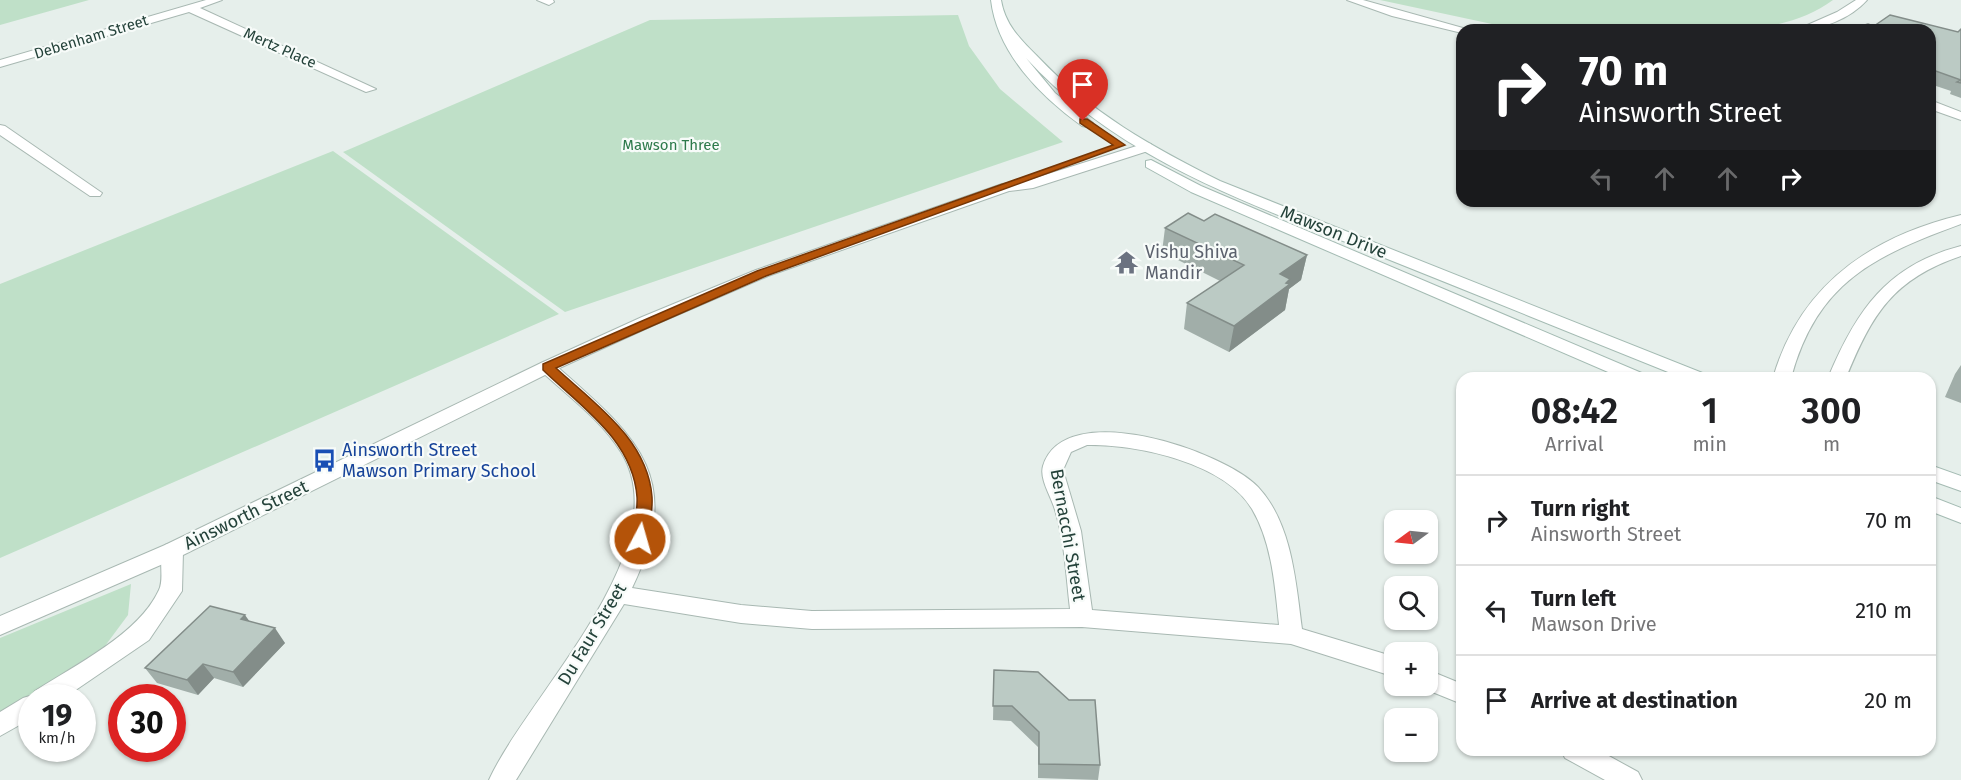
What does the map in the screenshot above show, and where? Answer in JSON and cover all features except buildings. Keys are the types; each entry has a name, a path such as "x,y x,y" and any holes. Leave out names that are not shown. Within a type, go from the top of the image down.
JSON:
{"street":[{"name":"Debenham Street","path":"0,64 217,0"},
{"name":"Mawson Drive","path":"996,0 999,17 1020,63 1037,83 1065,108 1133,146 1215,184 1684,372"},
{"path":"1352,0 1396,14 1456,28"},
{"path":"1821,24 1851,9 1862,0"},
{"name":"Mertz Place","path":"190,8 370,89"},
{"path":"1936,106 1961,116"},
{"path":"0,129 95,193"},
{"name":"Mawson Drive","path":"1133,146 1196,189 1624,372"},
{"name":"Ainsworth Street","path":"0,626 172,551 547,367 762,273 1015,185 1028,185 1133,146"},
{"path":"1783,372 1787,354 1818,302 1845,275 1885,248 1961,219"},
{"path":"1839,372 1851,340 1889,290 1920,266 1961,251"},
{"name":"Du Faur Street","path":"502,780 619,596 640,539 644,498 637,464 621,436 547,367"},
{"name":"Bernacchi Street","path":"1082,618 1066,511 1052,468 1057,453 1073,443 1097,438 1123,439 1196,459 1225,471 1250,491 1264,512 1275,539 1286,591 1291,635"},
{"path":"1936,474 1961,484"},
{"path":"1936,506 1961,516"},
{"name":"Ainsworth Street","path":"65,684 141,633 171,591 172,551"},
{"name":"Bernacchi Street","path":"619,596 741,614 812,620 1082,618 1291,635 1384,664"},
{"path":"1438,684 1456,692"},
{"path":"0,725 18,714"},
{"path":"1585,756 1629,780"}],"green space":[{"path":"0,0 89,0 0,25"},
{"path":"1380,0 1833,0 1814,12 1779,24 1492,24"},
{"name":"Mawson Three","path":"958,15 969,46 1000,89 1063,142 565,312 343,152 650,20"},
{"path":"333,151 559,314 0,558 0,284"},
{"path":"131,584 128,615 105,646 46,684 18,684 18,702 0,714 0,638"}],"place":[{"name":"Vishu Shiva Mandir","path":"1127,262"},
{"name":"Ainsworth Street Mawson Primary School","path":"324,460"}],"route":[{"path":"640,539 644,498 637,464 621,436 547,367 762,273 1015,185 1021,179 1120,145 1083,121"}]}
